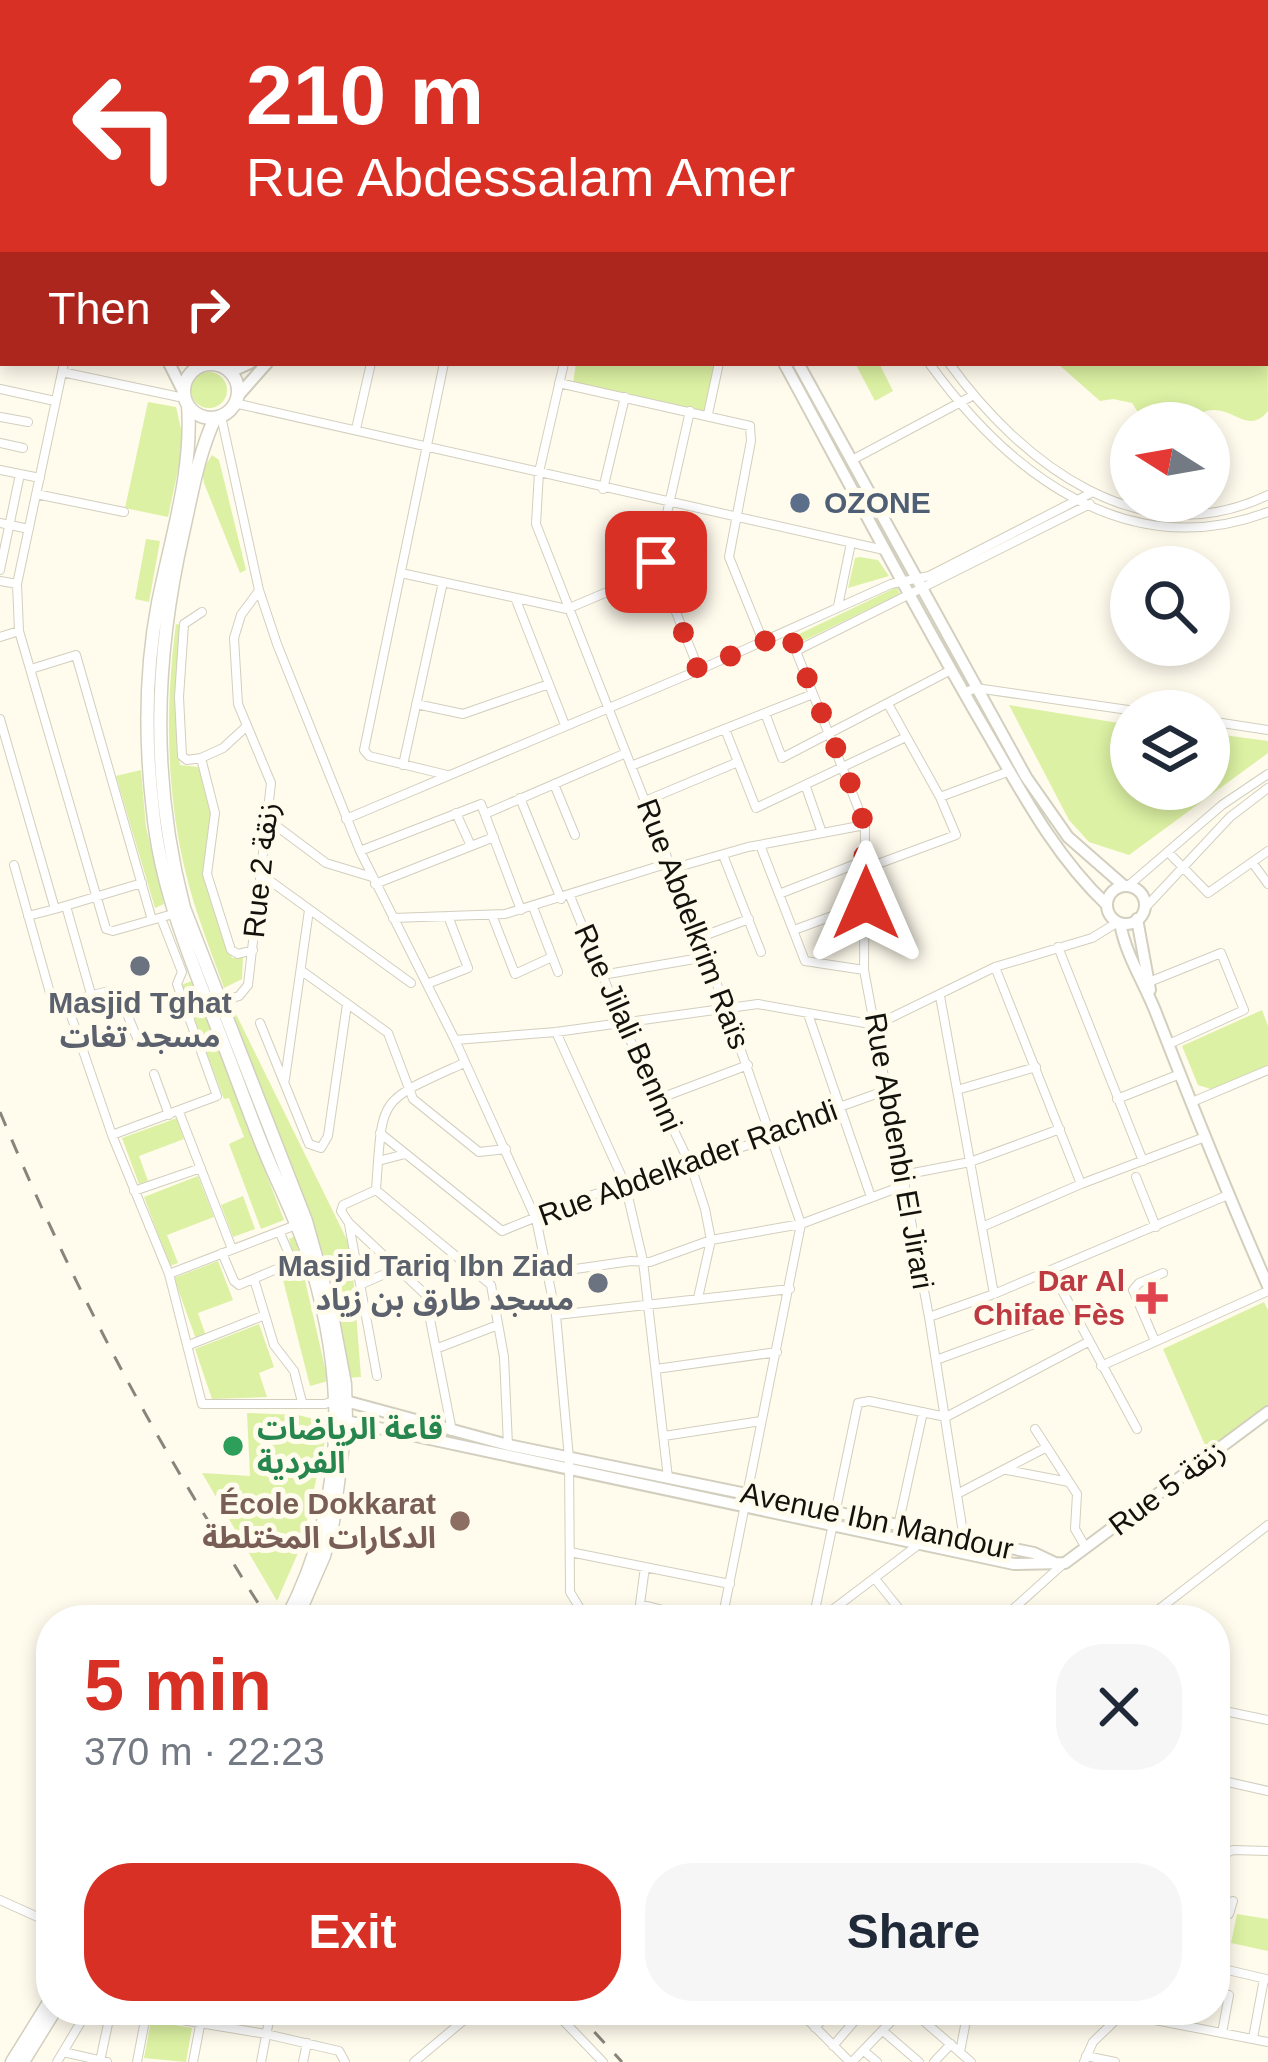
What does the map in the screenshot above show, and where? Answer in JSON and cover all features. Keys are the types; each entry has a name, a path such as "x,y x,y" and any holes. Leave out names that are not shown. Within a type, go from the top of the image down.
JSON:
{"main road":[{"path":"199,366 188,378 189,456 158,605 149,677 153,819 162,918 296,1225 313,1273 342,1420 333,1522 303,1605"},
{"path":"228,368 237,385 236,400 218,417 199,458 167,605 158,745 164,817 193,937 318,1258 337,1402"},
{"path":"186,399 195,413 218,417"},
{"path":"293,1605 322,1530 342,1420"},
{"path":"12,2062 36,2023"},
{"path":"23,2062 46,2025"}],"street":[{"path":"171,366 186,399"},
{"path":"264,366 236,400 603,489 886,550"},
{"path":"356,429 370,366"},
{"path":"443,366 364,750 369,756 447,775"},
{"name":"Rue Abdelkrim Raïs","path":"563,366 538,472 536,524 728,1010 801,1224 725,1605"},
{"path":"708,415 718,366"},
{"path":"786,366 886,550 913,586 951,670 970,690 1068,837 1126,886 1140,892 1151,999"},
{"path":"800,366 1010,771 1059,852 1119,922 1268,1288 1101,1366"},
{"path":"931,366 960,402 1027,465 1082,503 1133,524 1162,529 1224,526 1268,512"},
{"path":"951,366 974,395 1038,455 1096,496 1139,511 1181,517 1224,512 1268,495"},
{"path":"162,918 110,931 19,632 17,584 63,368 186,399"},
{"path":"559,383 746,422 752,429 729,557 763,641"},
{"path":"0,389 56,401"},
{"path":"850,460 974,395"},
{"path":"603,489 625,397"},
{"path":"690,411 656,562 698,670"},
{"path":"0,417 28,422"},
{"path":"218,417 259,590 346,819 455,1040 536,1219 556,1315 569,1464 570,1592 578,1605"},
{"path":"0,443 23,448"},
{"path":"0,470 40,478"},
{"path":"0,569 5,524 20,474"},
{"path":"36,494 124,512"},
{"path":"796,651 913,586 1096,496"},
{"path":"5,524 29,529"},
{"path":"838,608 850,543"},
{"path":"401,573 567,609 659,570"},
{"path":"0,580 17,584"},
{"path":"403,765 443,582"},
{"path":"346,819 838,608 913,586"},
{"name":"Rue 2 زنقة","path":"219,1002 245,992 267,819 270,774 247,726 234,679 234,638 241,615 259,590"},
{"path":"516,598 565,724"},
{"path":"202,612 183,627 182,756 201,758 224,748 247,726"},
{"name":"Rue Abdenbi El Jirari","path":"788,631 865,825 864,970 937,1360 964,1540"},
{"path":"0,637 19,632"},
{"path":"31,669 76,655 142,883 162,918 182,972 177,984 218,1092 215,1099 112,1136"},
{"path":"765,713 782,758 951,670"},
{"path":"416,704 473,712 549,684"},
{"path":"970,690 1110,708"},
{"path":"631,766 812,694"},
{"path":"779,894 956,835 888,704"},
{"path":"0,719 91,994"},
{"path":"1230,724 1268,730"},
{"path":"725,729 756,808 906,736"},
{"path":"359,851 457,813 520,798 626,753"},
{"path":"201,758 215,812 207,874 211,889 231,950 238,954 253,950"},
{"path":"645,802 738,762"},
{"path":"940,797 1010,771"},
{"path":"1107,905 1112,892 1126,886 1222,805 1268,774"},
{"path":"554,784 574,835"},
{"path":"806,787 822,833"},
{"path":"455,1040 556,1032 758,1004 876,1025 995,967 1098,936 1141,914 1230,817 1268,788"},
{"name":"Rue Jilali Bennni","path":"520,798 691,1166 711,1240 698,1298"},
{"path":"483,809 521,910"},
{"path":"457,813 471,846"},
{"path":"267,819 326,863 373,880 494,837"},
{"path":"393,918 521,910 670,866 865,825"},
{"path":"760,845 805,962 864,970"},
{"path":"1168,852 1208,893 1268,850"},
{"path":"723,855 761,952"},
{"path":"1252,862 1268,884"},
{"path":"14,865 50,995 55,1002 109,991 115,1004 124,1004 137,1038"},
{"path":"260,874 410,983"},
{"path":"28,916 142,883"},
{"path":"794,930 866,903"},
{"path":"532,907 558,972"},
{"path":"285,1080 309,908"},
{"path":"493,915 514,974 553,957"},
{"path":"427,984 468,968 448,916"},
{"path":"698,938 748,919"},
{"path":"1058,947 1143,1161"},
{"path":"1149,982 1221,953 1244,1010 1168,1044"},
{"path":"602,975 706,957"},
{"path":"995,967 1081,1184"},
{"path":"302,971 388,1033 408,1088 423,1109 479,1152 506,1149"},
{"path":"940,996 994,1294"},
{"path":"66,1001 112,1136 169,1274 202,1403 337,1402 342,1420"},
{"path":"260,1023 309,1144 321,1148 328,1136 347,1004"},
{"path":"808,1013 872,1197"},
{"path":"556,1032 626,1184 643,1262 668,1478"},
{"path":"376,1190 385,1108 408,1088 464,1063"},
{"path":"658,1099 748,1065"},
{"path":"957,1090 1036,1067"},
{"path":"1192,1102 1268,1070"},
{"path":"154,1074 201,1168 236,1284 288,1262 280,1233"},
{"path":"1118,1099 1180,1074"},
{"name":"Rue Abdelkader Rachdi","path":"380,1133 499,1231 549,1210 773,1137 792,1124 887,1090"},
{"path":"548,1273 643,1262 711,1240 801,1224 904,1180 1060,1129"},
{"path":"982,1227 1205,1137"},
{"path":"378,1161 405,1154"},
{"path":"134,1192 201,1168"},
{"path":"1136,1177 1156,1227"},
{"path":"376,1190 343,1205 377,1376"},
{"path":"376,1190 492,1288 508,1445"},
{"path":"929,1317 1228,1196"},
{"path":"346,1220 425,1294 452,1432"},
{"path":"169,1274 296,1225"},
{"path":"362,1284 396,1269"},
{"path":"1051,1270 1137,1429"},
{"path":"1155,1341 1132,1290 1139,1282 1163,1273"},
{"path":"254,1279 274,1345 294,1371 302,1402"},
{"path":"556,1315 790,1289"},
{"path":"189,1346 265,1315"},
{"path":"937,1360 1037,1323"},
{"path":"438,1348 499,1325"},
{"path":"818,1605 856,1405 869,1401 946,1417 1088,1342"},
{"path":"656,1369 777,1352"},
{"name":"Avenue Ibn Mandour","path":"337,1402 569,1464 668,1478 746,1500"},
{"path":"898,1526 923,1412"},
{"name":"Rue 5 زنقة","path":"1016,1605 1059,1562 1087,1548 1268,1412"},
{"name":"Avenue Ibn Mandour","path":"342,1420 833,1518 1014,1564 1059,1562"},
{"path":"664,1436 761,1421"},
{"path":"1036,1429 1079,1500 1075,1529 1087,1548"},
{"path":"959,1493 1047,1447"},
{"path":"1006,1470 1071,1482"},
{"name":"Avenue Ibn Mandour","path":"833,1518 1034,1552 1059,1562"},
{"path":"1165,1605 1268,1526"},
{"path":"839,1605 921,1543"},
{"path":"570,1552 730,1583"},
{"path":"644,1605 640,1604 645,1567"},
{"path":"876,1580 896,1605"},
{"path":"1230,1711 1268,1720"},
{"path":"1230,1782 1268,1791"},
{"path":"1230,1851 1268,1851"},
{"path":"0,1900 36,1916"},
{"path":"1230,1910 1233,1900"},
{"path":"1230,1971 1266,1979 1253,2038"},
{"path":"79,2025 60,2057 104,2061 109,2025"},
{"path":"137,2062 145,2025"},
{"path":"193,2062 200,2025 339,2050 345,2062"},
{"path":"261,2062 268,2025"},
{"path":"415,2062 458,2025"},
{"path":"567,2025 603,2062"},
{"path":"812,2025 851,2062 890,2025"},
{"path":"833,2046 851,2025"},
{"path":"926,2025 971,2062"},
{"path":"959,2052 965,2025"},
{"path":"1111,2025 1093,2042 1085,2059 1115,2062"},
{"path":"1188,2025 1268,2042"},
{"path":"1222,2032 1223,2025"},
{"path":"883,2031 919,2062"},
{"path":"303,2062 307,2043"},
{"path":"934,2062 951,2044"},
{"path":"864,2051 877,2062"}],"green space":[{"path":"576,366 715,366 706,412 573,383"},
{"path":"857,366 880,366 893,391 875,401"},
{"path":"1060,366 1268,366 1268,411 1255,421 1230,414 1230,402 1100,401"},
{"path":"209,372 222,377 227,390 222,403 209,408 196,403 191,390 196,377"},
{"path":"148,402 176,407 184,442 168,517 125,508"},
{"path":"212,455 219,460 246,570 240,573 204,483 202,471"},
{"path":"146,539 160,541 149,602 135,599"},
{"path":"859,557 878,560 889,576 848,588"},
{"path":"897,587 900,594 801,642 797,635"},
{"path":"176,624 180,625 176,724 180,765 198,767 212,801 203,872 232,958 243,958 242,979 224,988 190,888 174,812 169,718"},
{"path":"1009,705 1110,722 1110,810 1190,810 1129,855 1089,842 1069,820"},
{"path":"1230,736 1268,741 1268,753 1230,781"},
{"path":"141,770 146,827 164,904 155,908 116,776"},
{"path":"192,981 284,1220 261,1229 229,1144 244,1137 229,1098 224,1099 181,985"},
{"path":"1262,1010 1268,1026 1268,1067 1214,1090 1198,1085 1182,1046"},
{"path":"235,1012 351,1248 361,1377 344,1378 322,1251 227,1015"},
{"path":"177,1118 184,1139 139,1156 148,1181 139,1184 122,1138"},
{"path":"198,1176 214,1217 167,1235 178,1263 170,1266 144,1197"},
{"path":"243,1196 255,1229 233,1237 221,1205"},
{"path":"295,1236 328,1381 310,1386 281,1272 296,1265 289,1239"},
{"path":"218,1261 233,1300 198,1313 206,1336 196,1339 174,1278"},
{"path":"1264,1302 1268,1310 1268,1406 1208,1452 1163,1349"},
{"path":"259,1324 274,1367 259,1373 267,1397 212,1399 195,1349"},
{"path":"247,1413 298,1415 329,1423 301,1546 277,1601 202,1473 250,1476"},
{"path":"1237,1914 1268,1919 1268,1951 1231,1943"},
{"path":"150,2025 192,2028 186,2062 144,2058"}],"railway":[{"path":"0,1112 119,1365 260,1605"},
{"path":"588,2025 622,2062"}],"place":[{"name":"OZONE","path":"800,503"},
{"name":"Masjid Tghat مسجد تغات","path":"140,966"},
{"name":"Masjid Tariq Ibn Ziad مسجد طارق بن زياد","path":"598,1283"},
{"name":"Dar Al Chifae Fès","path":"1152,1298"},
{"name":"قاعة الرياضات الفردية","path":"233,1446"},
{"name":"École Dokkarat الدكارات المختلطة","path":"460,1521"}],"route":[{"path":"656,562 698,670 788,631 862,812 866,903"}]}
